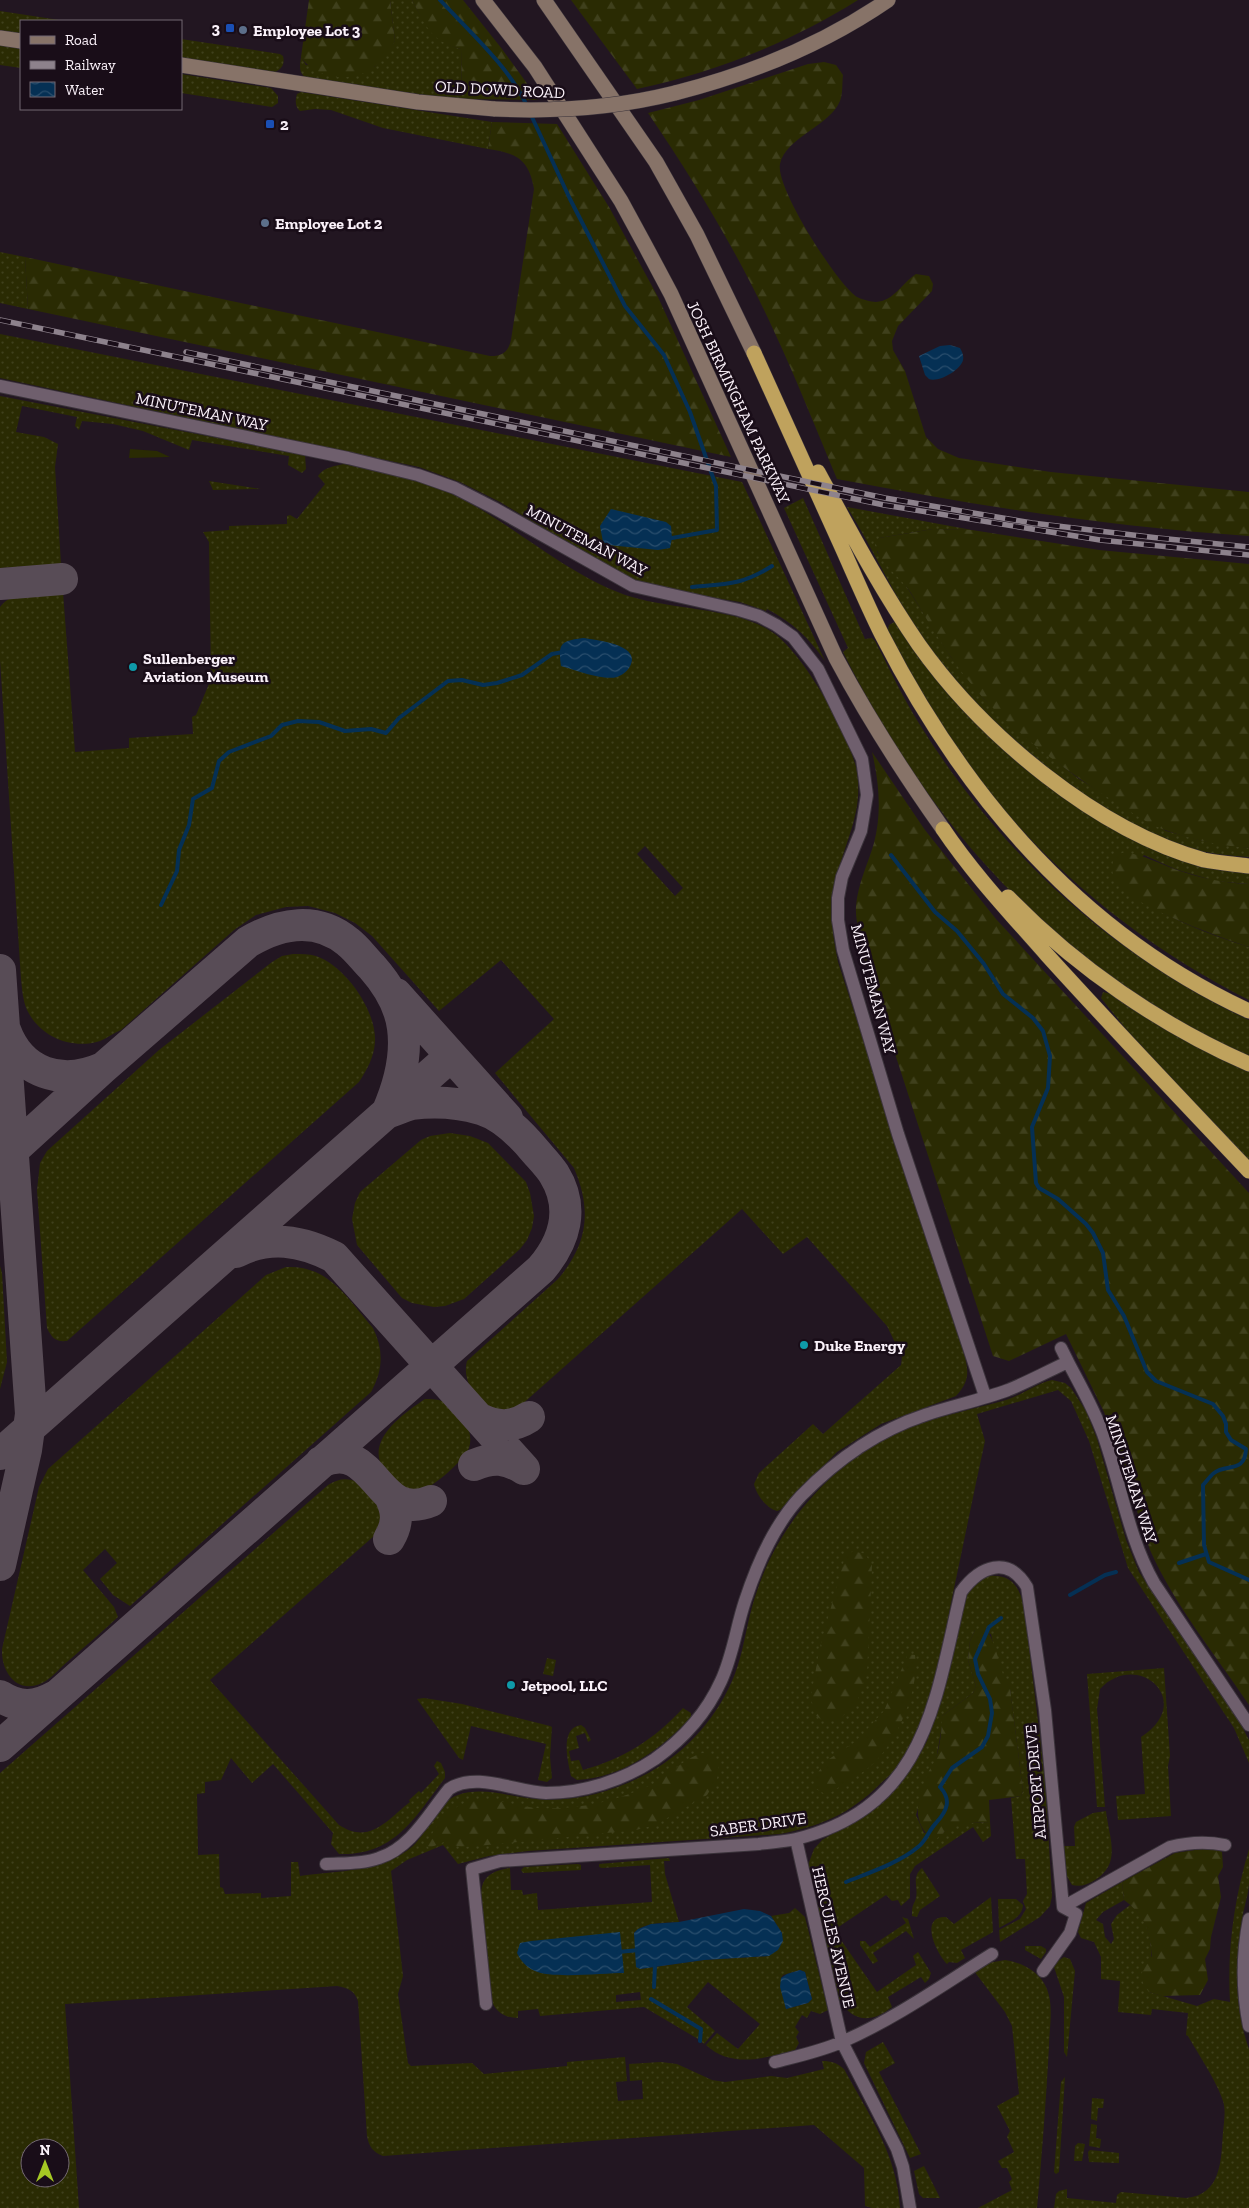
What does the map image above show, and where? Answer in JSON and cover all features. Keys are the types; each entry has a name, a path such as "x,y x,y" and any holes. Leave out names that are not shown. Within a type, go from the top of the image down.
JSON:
{"highway":[{"path":"754,353 870,569 919,645 973,710 1024,758 1078,798 1133,831 1159,844 1206,860 1249,866"},
{"path":"754,353 882,634 913,691 977,789 1017,838 1081,901 1163,963 1195,983 1249,1011"},
{"path":"943,829 1020,910 1090,970 1166,1021 1249,1064"},
{"path":"943,829 964,861 990,893 1249,1171"}],"main road":[{"name":"JOSH BIRMINGHAM PARKWAY","path":"484,0 535,67 625,209 671,294 836,658 868,716 903,773 943,829"},
{"name":"JOSH BIRMINGHAM PARKWAY","path":"544,0 656,162 697,235 754,353"},
{"name":"OLD DOWD ROAD","path":"182,65 418,102 495,109 546,111 593,108 641,102 739,73 818,42 888,0"},
{"path":"0,38 20,41"}],"street":[{"name":"MINUTEMAN WAY","path":"0,386 348,458 418,475 455,488 494,508 633,586 752,614 776,625 793,637 818,669 862,759 866,796 861,831 842,877 838,898 838,920 843,950 898,1134 985,1396"},
{"name":"MINUTEMAN WAY","path":"1061,1348 1092,1407 1103,1434 1143,1564 1249,1725"},
{"path":"326,1864 356,1863 379,1858 396,1850 412,1837 449,1788 457,1784 479,1782 524,1791 564,1792 614,1780 654,1759 687,1731 712,1697 727,1668 744,1602 763,1556 782,1521 801,1497 849,1454 882,1434 923,1416 1007,1390 1068,1362"},
{"name":"SABER DRIVE","path":"486,2004 472,1869 500,1862 758,1844 796,1839 836,1825 860,1812 888,1788 903,1770 917,1748 932,1712 961,1592 971,1579 985,1570 998,1567 1011,1569 1021,1576"},
{"name":"AIRPORT DRIVE","path":"1021,1576 1027,1587 1045,1710 1064,1907 1076,1914 1070,1933 1043,1970"},
{"name":"HERCULES AVENUE","path":"796,1839 842,2042 897,2149 903,2167 910,2208"},
{"path":"1064,1907 1170,1847 1187,1843 1208,1842 1225,1845"},
{"path":"1249,1919 1244,1955 1245,2008 1249,2026"},
{"path":"775,2062 842,2042 868,2030 992,1954"}],"green space":[{"path":"309,0 390,0 395,41 375,66 366,72 346,77 336,77 316,71 301,57"},
{"path":"390,0 412,0 426,24 438,37 444,42 461,49 462,99 306,78 302,73 300,68 301,57 306,65 374,67 395,41"},
{"path":"412,0 463,0 539,100 462,99 461,49 442,42 431,32"},
{"path":"571,0 858,0 779,43 723,65 637,89"},
{"path":"0,11 59,20 20,20 20,34 0,31"},
{"path":"182,39 280,54 284,59 283,64 275,72 182,59"},
{"path":"0,45 20,49 20,68 0,65"},
{"path":"824,62 836,65 843,75 840,101 827,118 790,146 780,164 781,176 787,193 809,234 836,274 857,297 871,302 882,301 893,295 916,274 929,276 933,284 932,291 898,326 892,341 893,350 905,371 926,437 938,449 959,458 1051,472 1249,492 1249,536 1145,527 1042,514 939,498 837,479 798,385 760,301 699,192 648,113 699,100 808,64"},
{"path":"182,74 271,88 278,96 278,103 272,107 182,93"},
{"path":"301,92 492,122 488,149 383,128 331,110 315,109 300,111 296,101 297,94"},
{"path":"492,122 557,124 609,207 658,297 731,457 28,309 25,257 490,356 502,354 508,348 511,340 534,189 529,171 520,159 506,153 488,149"},
{"path":"0,252 25,257 28,309 0,303"},
{"path":"0,334 742,482 825,661 799,631 767,609 766,611 740,602 661,589 634,582 500,502 460,482 419,467 0,378"},
{"path":"0,396 305,455 306,469 302,473 288,465 289,456 192,440 189,450 143,431 113,424 82,421 79,430 75,426 77,417 22,406 16,432 44,437 58,444 55,467 61,564 0,568"},
{"path":"130,449 157,451 170,457 129,458"},
{"path":"344,464 415,481 456,496 499,521 586,577 632,597 726,614 761,625 775,634 799,659 823,696 844,734 856,767 858,798 853,825 834,890 832,921 836,952 962,1345 966,1360 967,1378 956,1396 881,1424 837,1452 780,1510 777,1511 769,1507 757,1492 754,1484 759,1473 813,1424 823,1434 901,1365 902,1357 887,1326 807,1237 783,1254 742,1209 519,1407 506,1411 492,1409 479,1399 469,1385 466,1369 467,1361 558,1279 576,1253 584,1226 583,1198 574,1168 495,1073 554,1019 501,960 439,1011 372,936 355,923 335,913 308,906 286,907 256,915 234,930 121,1030 100,1041 79,1044 58,1039 40,1028 27,1010 21,979 0,660 0,607 6,601 20,595 38,592 63,592 75,752 129,748 129,738 193,734 192,717 196,715 211,679 209,542 203,532 229,530 229,526 287,524 287,516 290,515 297,519 325,484 318,476 320,473 330,467","holes":["645,846 683,888 675,896 637,854"]},
{"path":"209,481 261,489 213,490"},
{"path":"803,498 865,639 872,638 875,641 920,725 951,772 986,816 1023,858 1063,896 1106,932 1151,965 1199,994 1249,1020 1249,1056 1181,1022 1119,983 1062,939 1010,890 962,837 918,780 879,718 843,652 848,648 784,508"},
{"path":"847,507 972,530 933,529 879,538 877,552 903,581 951,657 984,699 1029,740 1079,779 1166,831 1204,841 1249,848 1249,857 1200,851 1156,836 1118,816 1080,792 1042,764 974,701 922,638"},
{"path":"933,529 972,530 1099,550 1249,564 1249,848 1198,840 1149,823 1100,793 1048,756 984,699 954,661 907,587 881,558 875,545 879,538"},
{"path":"896,621 1073,803 1249,872 1249,884 1215,881 1175,869 1144,855 1119,886 1181,922 1249,947 1249,1000 1206,977 1126,924 1088,894 1019,827 959,751 930,707 888,630 889,625"},
{"path":"872,752 925,830 996,919 1249,1193 1249,1705 1183,1610 1160,1571 1150,1550 1104,1412 1066,1334 1009,1361 993,1356 863,955 857,924 856,906 861,881 874,843 879,808 878,786"},
{"path":"1125,852 1203,878 1249,884 1249,947 1177,920 1138,901 1124,891 1116,882 1112,869 1114,856"},
{"path":"293,954 313,955 327,961 348,980 365,1004 371,1017 375,1042 372,1058 359,1082 67,1341 54,1339 47,1328 37,1190 40,1163 47,1151 159,1050 272,962 282,956"},
{"path":"1103,992 1111,994 1249,1070 1249,1161 1126,1029 1101,998"},
{"path":"450,1133 470,1136 488,1143 526,1182 534,1216 527,1240 520,1249 464,1299 445,1306 434,1307 412,1303 402,1298 357,1245 352,1219 355,1203 360,1192 421,1140 430,1136"},
{"path":"0,1266 7,1362 0,1389"},
{"path":"286,1267 314,1271 326,1278 345,1295 373,1328 379,1344 381,1360 378,1376 371,1392 130,1606 113,1595 100,1579 117,1563 105,1549 83,1570 114,1607 118,1617 45,1681 33,1686 18,1684 12,1679 4,1666 2,1649 39,1487 48,1469 266,1275"},
{"path":"1052,1380 1065,1383 1071,1388 1086,1411 1097,1439 1126,1540 1139,1572 1239,1721 1249,1740 1249,1763 1234,1728 1128,1568 1089,1441 1071,1401 1058,1390 977,1414 985,1441 934,1684 927,1707 908,1749 896,1768 869,1794 846,1811 822,1823 780,1834 528,1851 489,1856 458,1864 443,1845 407,1860 391,1871 403,1976 398,1994 408,2063 411,2066 472,2063 484,2074 567,2066 567,2062 625,2057 627,2081 616,2082 618,2101 643,2099 642,2080 630,2081 629,2064 661,2062 677,2064 712,2080 725,2082 771,2076 787,2078 824,2069 822,2061 832,2062 844,2069 888,2152 898,2188 900,2208 872,2208 865,2206 864,2168 814,2125 383,2156 372,2149 367,2136 358,2001 355,1994 350,1990 337,1986 65,2004 79,2208 0,2208 0,1773 328,1485 345,1479 353,1480 373,1495 383,1511 382,1520 374,1536 210,1680 339,1825 350,1830 369,1831 378,1828 386,1822 410,1802 409,1800 419,1791 421,1793 439,1774 434,1766 437,1761 441,1763 445,1772 445,1778 413,1820 389,1841 358,1853 339,1854 331,1844 333,1833 273,1764 252,1783 231,1758 221,1780 205,1782 205,1793 197,1794 198,1855 219,1854 220,1887 223,1888 225,1894 261,1893 261,1898 291,1896 291,1862 298,1862 300,1876 359,1869 388,1861 401,1855 413,1846 444,1804 458,1795 484,1792 544,1800 580,1797 615,1788 663,1764 689,1743 711,1718 720,1704 735,1674 754,1599 768,1564 781,1539 816,1492 861,1454 886,1439 935,1419 1006,1400"},
{"path":"425,1399 442,1401 450,1405 461,1415 470,1434 469,1448 455,1466 433,1484 420,1490 410,1490 401,1486 389,1475 381,1464 379,1453 381,1442 395,1422"},
{"path":"853,1551 865,1554 872,1565 867,1673 857,1702 839,1720 823,1721 814,1714 811,1696 820,1647 845,1557"},
{"path":"989,1576 1003,1577 1013,1583 1020,1593 1024,1606 1045,1779 1052,1896 1050,1906 1040,1917 1000,1942 999,1930 1020,1919 1026,1909 1023,1901 1027,1894 1025,1859 1016,1859 1011,1798 1021,1796 1023,1791 1010,1689 1000,1669 991,1634 975,1630 970,1641 968,1660 976,1686 973,1693 942,1716 936,1760 928,1774 916,1815 924,1833 941,1834 952,1826 963,1823 990,1822 991,1836 983,1842 973,1827 915,1866 910,1874 910,1898 901,1906 898,1900 892,1901 886,1895 834,1930 877,1992 916,1965 913,1956 918,1952 931,1973 925,1983 921,1977 888,1997 892,2007 877,2016 862,2018 850,2012 839,1999 816,1903 826,1901 820,1885 812,1887 808,1865 814,1849 822,1840 872,1811 889,1797 916,1761 927,1741 941,1702 965,1596 981,1579"},
{"path":"983,1627 992,1640 1010,1688 1023,1791 1021,1796 989,1800 990,1822 967,1823 953,1827 935,1841 927,1834 919,1819 918,1811 921,1794 937,1753 941,1737 942,1716 973,1693 976,1686 968,1660 970,1641 975,1630"},
{"path":"908,1654 915,1655 916,1668 911,1697 899,1727 884,1752 864,1771 827,1795 816,1789 816,1775 826,1761 855,1742 884,1711"},
{"path":"547,1658 556,1660 553,1676 543,1674"},
{"path":"1164,1668 1170,1756 1168,1766 1171,1816 1118,1820 1116,1796 1145,1794 1141,1737 1157,1723 1163,1709 1162,1695 1155,1685 1144,1677 1130,1675 1115,1678 1100,1689 1097,1709 1105,1807 1097,1807 1087,1674"},
{"path":"424,1698 462,1704 552,1727 550,1757 552,1778 547,1782 538,1780 546,1744 471,1726 463,1760 459,1758 417,1699"},
{"path":"683,1708 691,1713 691,1717 667,1740 640,1760 625,1768 593,1778 577,1780 571,1776 568,1763 567,1739 574,1727 581,1725 585,1728 591,1740 588,1742 585,1733 576,1736 579,1748 569,1751 571,1761 579,1760 583,1770 612,1760 638,1746 661,1729"},
{"path":"703,1753 711,1755 719,1765 717,1779 707,1795 655,1825 636,1830 477,1846 461,1847 444,1842 429,1848 427,1846 437,1825 448,1813 468,1802 490,1800 536,1808 574,1807 597,1803 614,1799 655,1783 684,1762"},
{"path":"1106,1811 1112,1849 1109,1866 1092,1882 1081,1886 1072,1885 1065,1873 1062,1846 1075,1846 1074,1827 1076,1822 1093,1813"},
{"path":"1216,1849 1222,1852 1223,1867 1218,1876 1221,1897 1211,1937 1210,1949 1205,1959 1208,1980 1200,1995 1162,1996 1149,1992 1142,1978 1145,1965 1152,1956 1148,1931 1142,1918 1124,1900 1122,1882 1175,1853"},
{"path":"1249,1849 1249,1884 1240,1935 1237,1985 1244,2033 1249,2049 1249,2208 1054,2208 1056,2194 1067,2189 1067,2198 1116,2203 1117,2195 1121,2192 1186,2198 1207,2190 1213,2183 1220,2164 1224,2105 1212,2077 1186,2035 1188,2013 1152,2009 1151,2015 1118,2012 1120,1981 1101,1979 1101,1957 1094,1942 1081,1938 1078,1932 1086,1903 1122,1882 1124,1900 1103,1912 1096,1920 1103,1924 1105,1937 1111,1944 1114,1939 1111,1924 1117,1915 1130,1905 1139,1913 1149,1933 1151,1945 1149,1992 1197,2006 1214,1999 1230,2002 1229,1982 1233,1925 1239,1887"},
{"path":"669,1858 670,1861 664,1861 665,1874 679,1922 649,1925 638,1929 634,1933 640,1969 704,1960 769,1956 782,1933 771,1916 789,1913 795,1908 805,1917 828,2010 820,2014 811,2011 807,2018 802,2015 795,2027 799,2032 796,2037 799,2043 795,2050 749,2060 727,2057 706,2045 717,2033 738,2049 760,2024 708,1982 687,2007 715,2031 704,2044 702,2042 702,2029 652,1998 651,2000 701,2030 698,2039 644,2007 540,2016 538,2009 518,2011 518,2018 509,2017 498,2011 491,1999 481,1896 485,1879 493,1873 510,1868 511,1890 522,1890 523,1895 537,1893 538,1910 652,1902 650,1865 602,1868 599,1867 599,1864","holes":["800,1970 805,1972 812,1999 808,2003 786,2009 781,1978 783,1975","640,1992 641,2000 616,2002 616,1995"]},
{"path":"581,1865 581,1870 523,1873 521,1870 524,1867"},
{"path":"922,1868 940,1896 920,1910 917,1917 912,1916 912,1909 917,1892 916,1880 918,1872"},
{"path":"991,1897 993,1932 961,1950 965,1958 957,1963 949,1962 947,1964 932,1936 931,1929 933,1923 938,1918 946,1917 954,1924"},
{"path":"998,1899 1016,1899 1023,1905 1018,1916 999,1928"},
{"path":"902,1917 908,1919 914,1939 906,1931 873,1953 878,1961 873,1964 860,1945 860,1941 865,1941 870,1947 906,1923"},
{"path":"1025,1946 1041,1946 1046,1949 1046,1952 1041,1959 1025,1950"},
{"path":"1064,1957 1070,1959 1075,1971 1067,2057 1064,2052 1064,1997 1054,1967"},
{"path":"1005,1960 1018,1963 1040,1977 1047,1989 1050,2003 1051,2018 1047,2087 1037,2208 978,2208 1012,2190 1009,2182 1012,2179 1007,2168 1002,2168 998,2161 1014,2152 1007,2137 1010,2131 997,2106 1019,2094 1012,2026 1005,2012 974,1971 988,1963"},
{"path":"883,2042 895,2063 879,2072 921,2154 910,2158 864,2063 866,2052"},
{"path":"1065,2077 1059,2172 1056,2174 1054,2172 1061,2082"},
{"path":"1092,2098 1104,2099 1103,2108 1098,2108 1097,2121 1091,2119"},
{"path":"1091,2124 1097,2125 1096,2138 1101,2139 1100,2148 1089,2146"},
{"path":"1078,2143 1085,2144 1082,2161 1074,2161 1075,2146"},
{"path":"1090,2150 1119,2153 1119,2163 1089,2162 1088,2152"},
{"path":"924,2166 940,2198 923,2198 919,2194 914,2171"}],"water":[{"path":"950,345 960,348 963,354 961,364 954,371 943,377 933,380 929,379 925,375 919,356 940,346"},
{"path":"611,509 666,522 671,526 672,538 670,548 658,550 608,545 603,542 600,526"},
{"path":"583,638 614,644 629,652 632,657 629,668 617,677 605,678 561,666 560,653 562,645 565,642"},
{"path":"744,1909 760,1911 771,1916 782,1933 783,1941 778,1950 769,1956 704,1960 640,1969 636,1967 634,1933 638,1929 651,1924 679,1922"},
{"path":"620,1932 624,1973 553,1975 535,1971 526,1966 517,1953 520,1943"},
{"path":"800,1970 805,1972 812,1999 808,2003 786,2009 780,1987 781,1978"}],"waterway":[{"path":"440,0 500,64 520,92 527,106"},
{"path":"531,115 570,199 625,306 664,355 690,412 716,486 717,530 672,538"},
{"path":"692,587 725,584 743,580 772,566"},
{"path":"161,905 177,871 179,850 189,825 193,799 212,788 219,761 229,752 271,736 282,725 298,721 319,722 345,731 371,729 386,733 399,718 448,681 462,680 483,685 497,683 522,675 552,654 563,652"},
{"path":"891,855 935,912 957,931 984,964 1003,994 1033,1018 1043,1031 1050,1056 1048,1088 1032,1127 1036,1183 1039,1188 1058,1199 1086,1224 1093,1233 1103,1253 1108,1290 1124,1316 1147,1372 1156,1381 1213,1404 1223,1416 1226,1432 1231,1440 1246,1449 1245,1457 1239,1465 1219,1470 1203,1485 1204,1545 1209,1562 1249,1580"},
{"path":"1179,1563 1206,1554"},
{"path":"1070,1595 1105,1575 1116,1572"},
{"path":"846,1882 883,1867 910,1853 923,1842 943,1814 947,1801 940,1787 952,1768 982,1747 988,1736 992,1713 990,1699 978,1674 975,1659 989,1627 1001,1618"},
{"path":"618,1952 639,1950"},
{"path":"654,1987 655,1964"},
{"path":"651,1999 701,2029 700,2041"}],"taxiway":[{"path":"0,584 62,579"},
{"path":"0,1162 103,1068 248,942 273,930 298,925 324,928 348,942 378,974 388,987 396,1003 403,1028 404,1050 401,1072 387,1113"},
{"path":"0,970 31,1414 26,1450 0,1565"},
{"path":"396,994 507,1118"},
{"path":"5,1030 12,1045 21,1057 32,1066 45,1072 73,1076 103,1068"},
{"path":"0,1454 451,1056"},
{"path":"0,1746 541,1269 556,1247 561,1236 565,1212 564,1199 560,1187 552,1171 529,1144 504,1121 481,1109 456,1104 412,1104 387,1113"},
{"path":"236,1252 261,1243 285,1242 297,1243 334,1257 524,1469"},
{"path":"480,1419 492,1424 511,1425 529,1417"},
{"path":"321,1462 339,1457 354,1461 398,1501 413,1505 431,1501"},
{"path":"474,1465 499,1460 524,1469"},
{"path":"389,1539 396,1518 390,1496"},
{"path":"0,1696 21,1705 35,1704 56,1696"}],"railway":[{"path":"0,320 884,505 1100,540 1249,555"},
{"path":"186,352 885,498 1032,523 1249,547"}],"place":[{"name":"3","path":"230,28"},
{"name":"Employee Lot 3","path":"243,30"},
{"name":"2","path":"270,124"},
{"name":"Employee Lot 2","path":"265,223"},
{"name":"Sullenberger Aviation Museum","path":"133,667"},
{"name":"Duke Energy","path":"804,1345"},
{"name":"Jetpool, LLC","path":"511,1685"}]}
